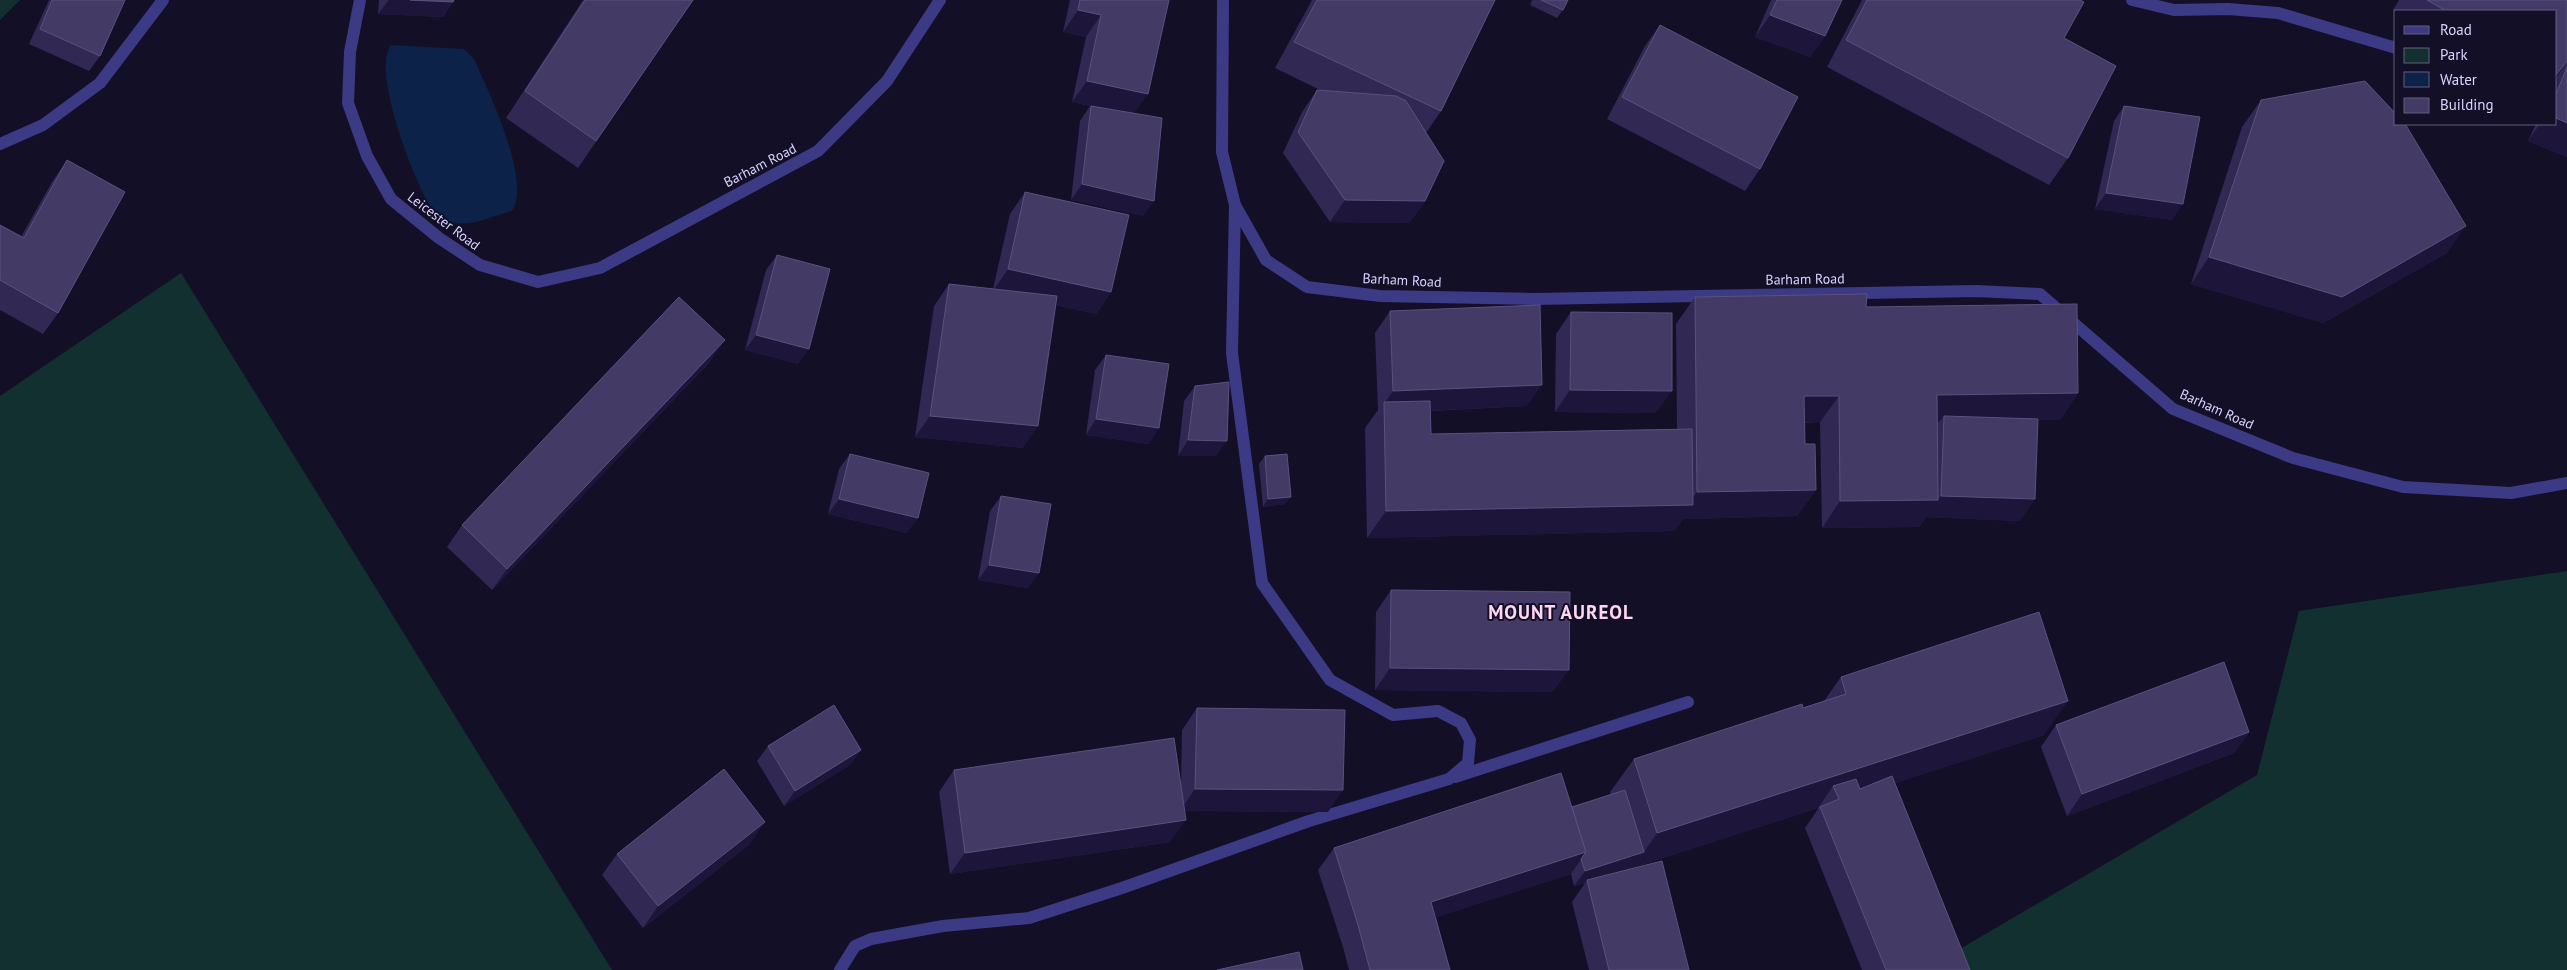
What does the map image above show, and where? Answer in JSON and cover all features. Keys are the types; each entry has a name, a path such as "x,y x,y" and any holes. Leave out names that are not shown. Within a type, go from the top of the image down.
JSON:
{"street":[{"path":"0,144 43,125 100,83 163,0"},
{"name":"Leicester Road","path":"360,0 350,52 348,103 368,156 391,199 439,238 480,265 538,282"},
{"name":"Barham Road","path":"538,282 600,268 818,152 886,81 940,0"},
{"name":"Barham Road","path":"1222,0 1222,152 1235,205 1266,260 1306,287 1380,296 1534,299 1976,291 2040,294 2173,409 2293,458 2402,487 2511,493 2567,484"},
{"path":"2132,0 2174,10 2228,10 2278,13 2394,47"},
{"path":"1235,205 1232,353 1262,583 1330,680 1393,715 1438,712 1461,723 1470,740 1468,763 1449,779"},
{"path":"840,970 855,946 871,939 943,926 1028,918 1122,888 1309,821 1449,779 1688,702"}],"green space":[{"path":"0,0 20,0 0,20"},
{"path":"181,273 612,970 0,970 0,396"},
{"path":"2567,571 2567,970 1924,970 2257,775 2299,611"}],"water":[{"path":"391,45 464,49 474,59 506,135 512,158 517,197 512,211 464,224 446,220 431,207 413,172 390,99 386,76 386,58"}],"building":[{"path":"52,0 125,0 100,56 40,29"},
{"path":"410,0 454,0 453,2"},
{"path":"585,0 693,0 596,141 525,91"},
{"path":"1080,0 1169,0 1148,94 1087,81 1101,15 1078,10"},
{"path":"1317,0 1495,0 1441,111 1294,42"},
{"path":"1541,0 1568,0 1563,10"},
{"path":"1777,0 1842,0 1825,36 1770,15"},
{"path":"1867,0 2080,0 2084,2 2064,38 2116,66 2068,158 1846,40"},
{"path":"2427,0 2567,0 2567,61 2557,74 2557,10 2444,10"},
{"path":"1660,25 1798,97 1760,169 1622,97"},
{"path":"2567,67 2567,123 2557,118 2557,92"},
{"path":"2365,81 2394,112 2394,125 2406,125 2466,226 2342,297 2209,257 2261,100"},
{"path":"1317,90 1396,96 1406,101 1444,161 1425,201 1345,200 1298,132"},
{"path":"1091,106 1162,118 1154,201 1082,184"},
{"path":"2124,106 2200,117 2183,204 2106,193"},
{"path":"67,160 125,192 58,313 0,280 0,225 24,238"},
{"path":"1025,192 1129,215 1111,292 1008,269"},
{"path":"777,255 830,269 809,349 756,335"},
{"path":"949,284 1057,296 1038,426 930,416"},
{"path":"1867,294 1866,307 2077,304 2078,393 1937,395 1938,500 1840,501 1839,396 1804,396 1805,444 1815,444 1816,490 1697,492 1695,297"},
{"path":"679,297 725,340 507,569 462,525"},
{"path":"1540,305 1542,385 1393,391 1390,311"},
{"path":"1571,312 1672,313 1672,391 1570,390"},
{"path":"1106,355 1169,364 1159,428 1096,419"},
{"path":"1229,382 1227,441 1188,440 1195,386"},
{"path":"1430,401 1431,434 1692,429 1693,505 1386,511 1384,402"},
{"path":"1944,416 2038,419 2035,499 1941,496"},
{"path":"850,454 929,473 918,518 839,499"},
{"path":"1287,454 1291,497 1268,499 1265,456"},
{"path":"1001,496 1051,504 1039,573 989,565"},
{"path":"1391,590 1570,592 1569,670 1390,668"},
{"path":"2039,612 2068,701 1657,833 1634,759 1802,704 1803,708 1846,694 1841,677"},
{"path":"2224,662 2249,732 2082,794 2056,725"},
{"path":"834,705 861,750 795,791 768,746"},
{"path":"1197,708 1345,710 1343,790 1195,789"},
{"path":"1174,738 1186,820 965,853 954,770"},
{"path":"724,769 765,822 658,906 617,854"},
{"path":"1561,773 1586,852 1431,902 1450,970 1370,970 1334,848"},
{"path":"1892,776 1970,970 1886,970 1820,807 1839,799 1833,786 1856,779 1860,789"},
{"path":"1625,790 1644,852 1585,871 1581,859 1586,852 1572,807"},
{"path":"1662,861 1689,970 1609,970 1587,880"},
{"path":"1299,952 1303,970 1217,970"}],"district":[{"name":"MOUNT AUREOL","path":"1561,612"}]}
